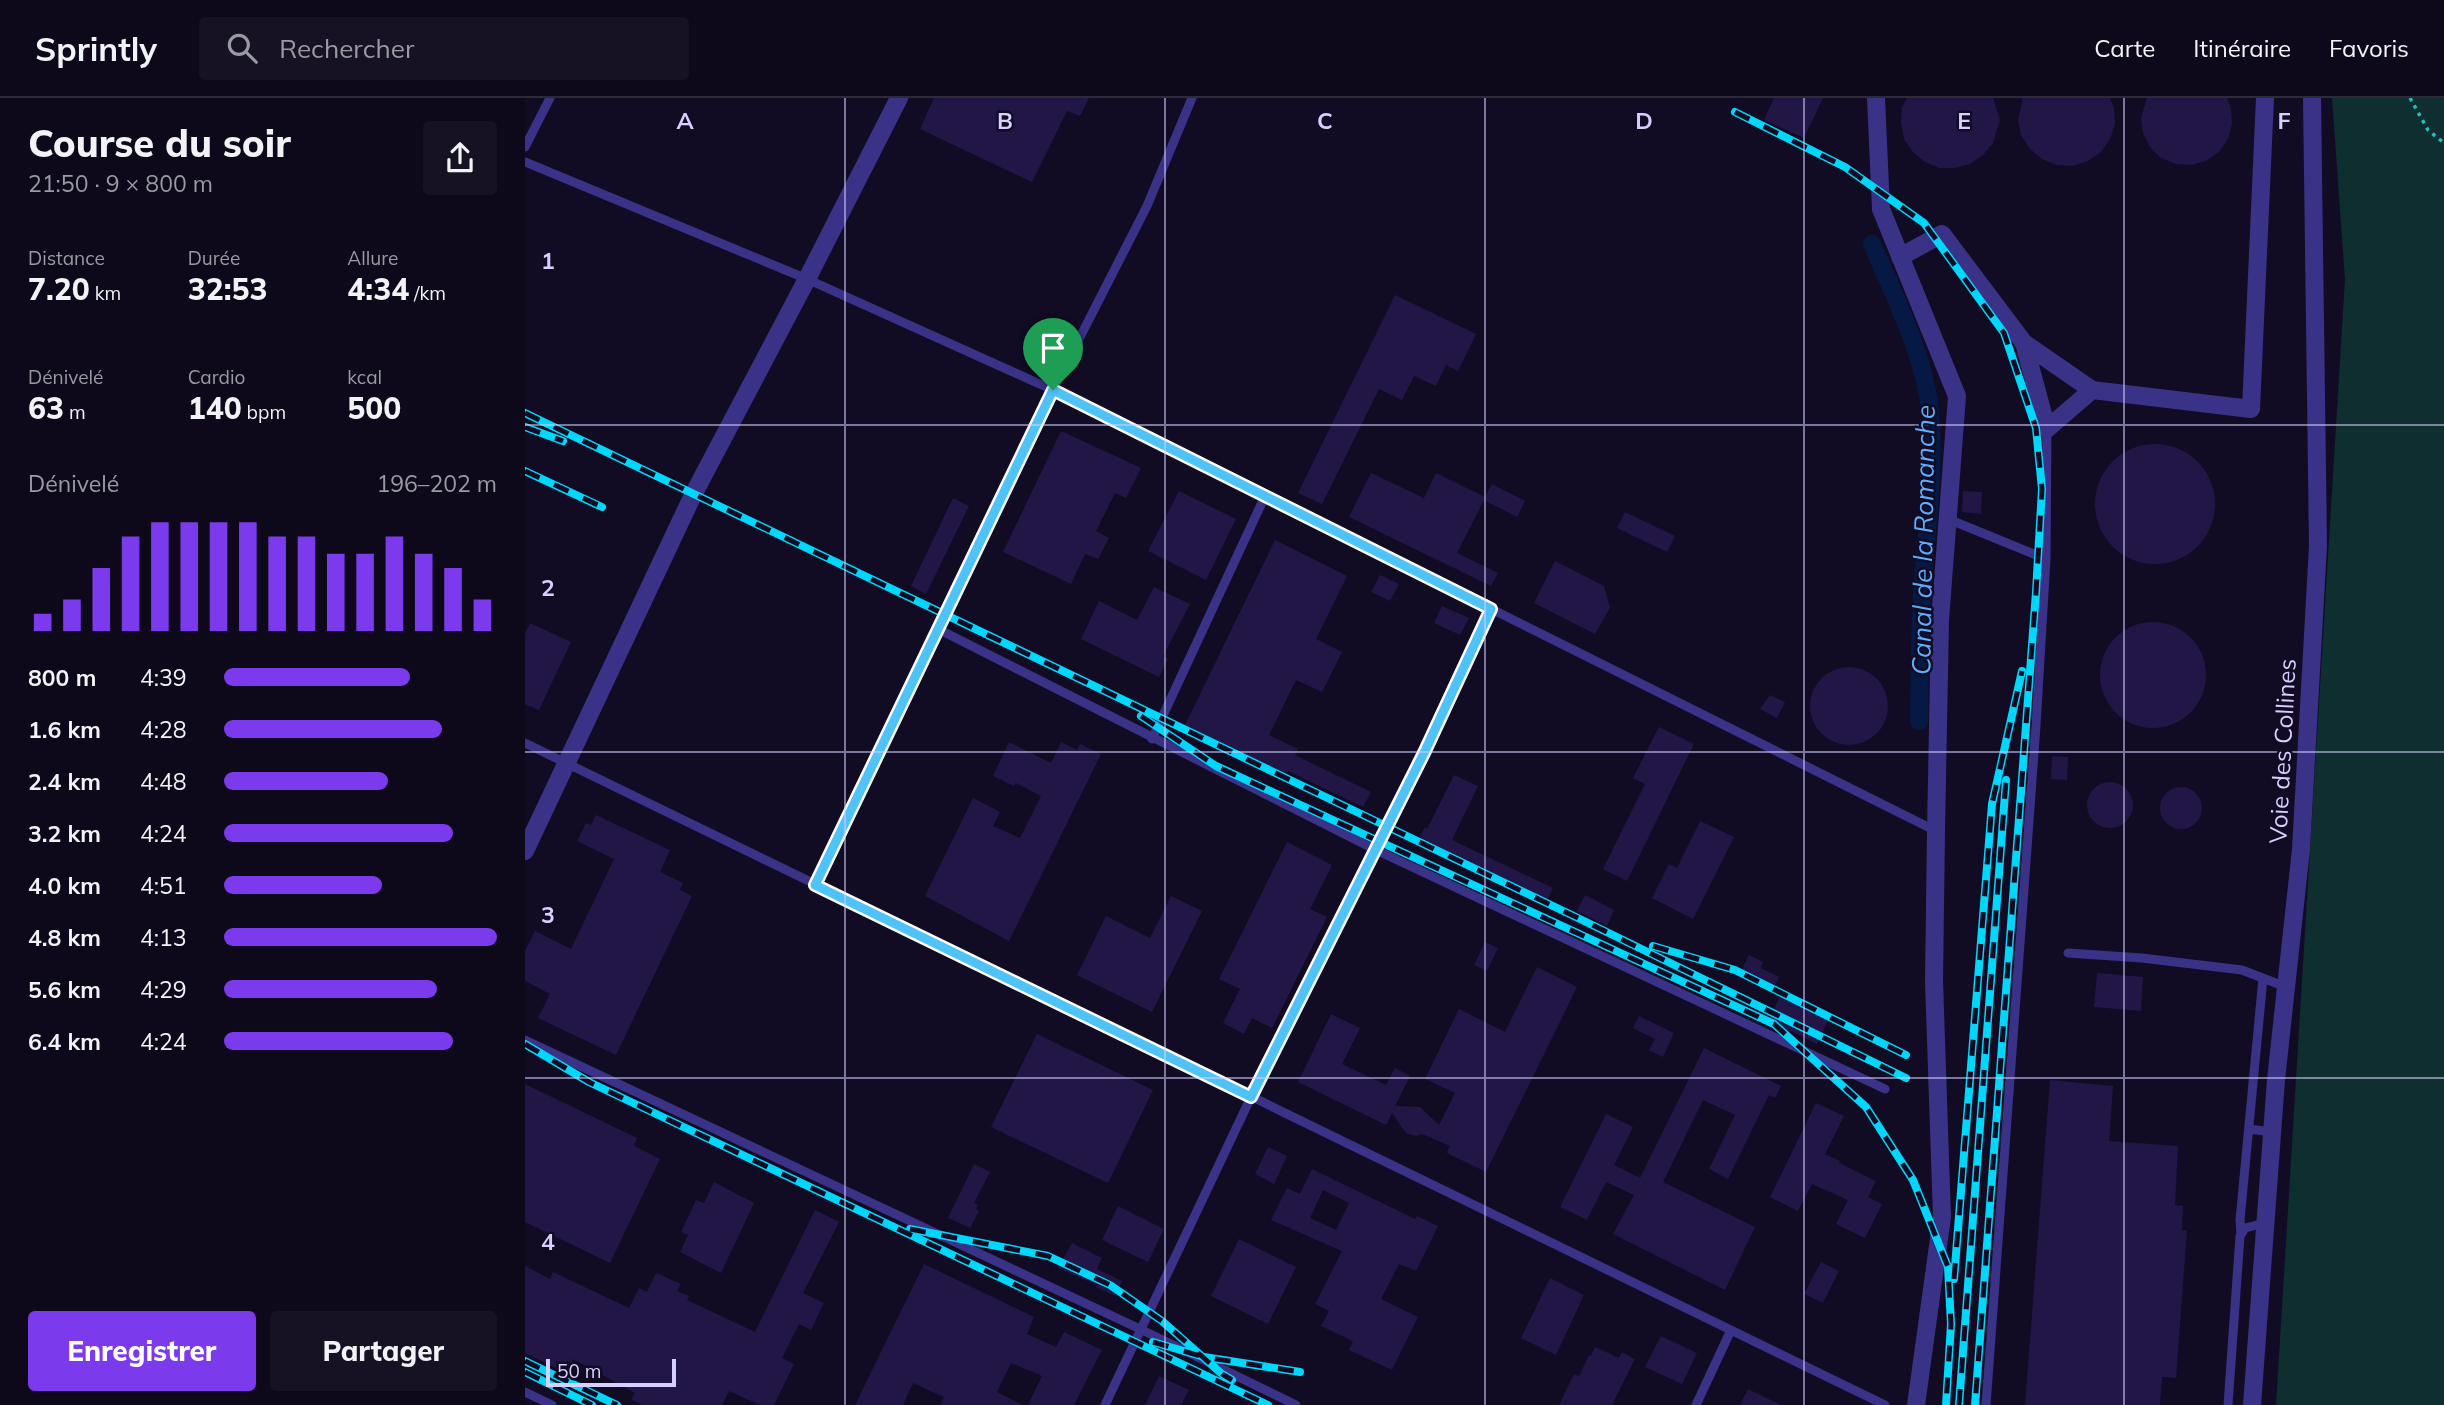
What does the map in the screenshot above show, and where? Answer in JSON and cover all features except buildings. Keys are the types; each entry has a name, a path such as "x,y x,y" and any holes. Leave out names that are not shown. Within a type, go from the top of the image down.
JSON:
{"street":[{"path":"525,851 693,495 899,98"},
{"path":"1876,98 1881,209 1957,397 1940,620 1936,831 1934,981 1942,1217 1916,1405"},
{"path":"1900,257 1942,234 2024,343 2092,390 2251,409 2265,98"},
{"name":"Voie des Collines","path":"2252,1405 2272,1132 2301,849 2318,546 2312,98"},
{"path":"2024,343 2047,429 2092,390"}],"lane":[{"path":"525,147 550,98"},
{"path":"815,885 1053,390 1147,206 1192,98"},
{"path":"525,162 807,279 1053,390 1936,831"},
{"path":"1986,1405 2025,886 2046,559 2047,429"},
{"path":"1152,739 1265,496"},
{"path":"1948,519 2046,559"},
{"path":"1105,1405 1251,1097 1424,753 1491,609"},
{"path":"938,629 1376,850 1885,1088"},
{"path":"525,743 1885,1405"},
{"path":"2068,953 2142,958 2242,970 2286,987"},
{"path":"2228,1405 2240,1220 2263,978"},
{"path":"525,1040 1296,1405"},
{"path":"2249,1129 2272,1132"},
{"path":"2241,1234 2245,1228 2265,1223"},
{"path":"1696,1405 1731,1330"},
{"path":"525,1392 552,1405"}],"path":[{"path":"2410,98 2428,130 2444,143"}],"green space":[{"path":"2332,98 2444,98 2444,1405 2276,1405 2345,279"}],"waterway":[{"name":"Canal de la Romanche","path":"1872,244 1915,347 1930,410 1931,474 1921,616 1919,721"}],"railway":[{"path":"1735,112 1845,167 1924,223 2004,333 2036,428 2042,489 2036,592 1975,1405"},
{"path":"525,413 1906,1078"},
{"path":"525,427 563,441"},
{"path":"525,471 602,507"},
{"path":"1954,1279 1992,804 2022,671"},
{"path":"1141,716 1216,766 1774,1024 1866,1107 1913,1180 1948,1267 1951,1324 1946,1405"},
{"path":"1959,1405 2006,780"},
{"path":"1653,946 1735,970 1906,1055"},
{"path":"525,1044 589,1082 1268,1405"},
{"path":"910,1229 1048,1256 1110,1285 1162,1321 1232,1380"},
{"path":"1153,1342 1204,1357 1300,1372"},
{"path":"525,1361 617,1405"},
{"path":"525,1372 592,1405"}],"route":[{"path":"1053,390 1491,609 1424,753 1251,1097 815,885 1053,390"}]}
